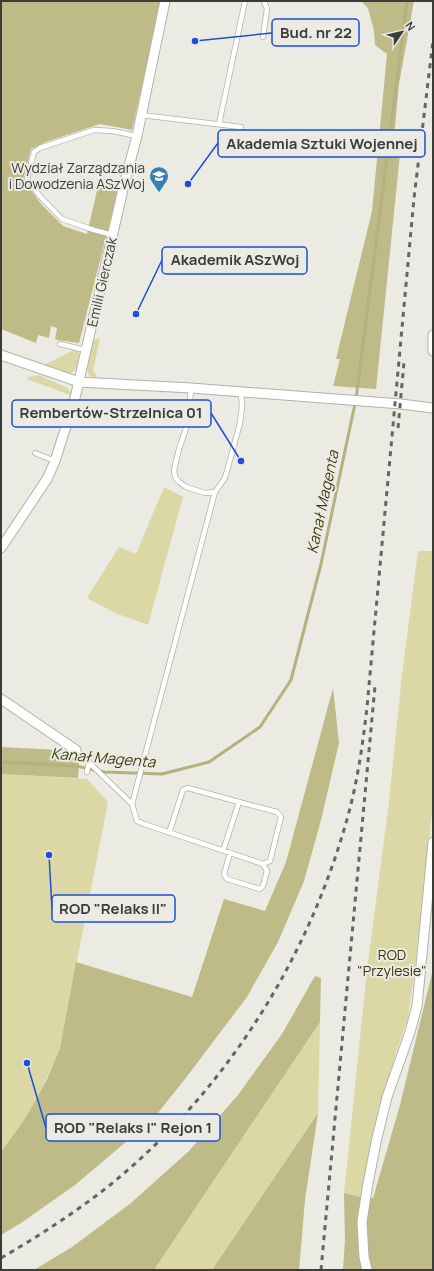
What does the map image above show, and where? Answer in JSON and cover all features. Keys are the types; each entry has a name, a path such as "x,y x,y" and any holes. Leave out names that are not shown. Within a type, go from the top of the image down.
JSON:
{"street":[{"name":"Emilii Gierczak","path":"1,548 41,489 55,461 79,382 85,350 137,136 165,1"},
{"path":"433,335 433,351"},
{"path":"1,355 79,382 191,388 433,408"},
{"path":"1,700 76,750"},
{"path":"367,1270 364,1257 362,1222 367,1189 387,1097 410,1032 417,1006 433,842"}],"lane":[{"path":"219,124 245,1"},
{"path":"263,37 267,9 264,1"},
{"path":"141,115 241,127"},
{"path":"113,235 62,219 38,194 27,178 34,152 40,148 94,130 112,131 137,136"},
{"path":"60,344 85,350"},
{"path":"191,388 190,400 192,410 179,449 174,470 175,477 186,487 205,493 215,492"},
{"path":"132,804 215,492 225,478 240,423 242,406 241,393"},
{"path":"35,453 55,461"},
{"path":"76,750 132,804 137,821 223,851 263,864 270,861 281,817 277,812 188,788 183,790 169,832"},
{"path":"87,772 89,762"},
{"path":"223,851 240,802"},
{"path":"230,853 224,874 227,879 260,889 263,886 267,871 263,864"}],"green space":[{"path":"100,338 93,371 96,374 96,378 91,377 88,374 87,369 92,341"},
{"path":"74,350 81,354 79,363 70,374 44,365"},
{"path":"39,375 67,388 71,393 70,395 27,379 28,377"},
{"path":"164,487 183,497 148,625 115,613 87,598 119,547 136,554"},
{"name":"ROD \"Przylesie\"","path":"418,551 433,551 433,803 408,1018 395,1056 371,1144 361,1197 344,1193 367,970 389,802 402,675"},
{"path":"1,774 87,779 108,802 60,1048 34,1104 1,1152"},
{"path":"320,1022 318,1113 212,1270 154,1270"}],"shaded area":[{"path":"1,1 161,1 132,130 100,124 46,142 31,149 23,180 42,205 63,226 87,234 98,186 118,190 79,343 55,339 57,328 51,326 49,338 38,335 36,343 1,329"},
{"path":"361,1 414,1 399,84 393,149 400,154 376,389 333,386 340,359 336,359 372,211 387,54 375,45 374,31 368,8"},
{"path":"333,688 339,743 321,820 304,881 278,942 247,997 153,1119 75,1185 21,1223 1,1235 1,1152 33,1105 47,1079 60,1048 76,962 192,997 224,899 265,911 286,862"},
{"path":"1,747 59,750 79,761 78,778 1,774"},
{"path":"433,969 433,1270 343,1270 345,1240 344,1193 373,1198 400,1105"},
{"path":"315,976 321,978 320,1022 154,1270 34,1270 72,1247 131,1203 189,1151 238,1095 282,1034"},
{"path":"318,1113 305,1200 299,1270 212,1270"}],"waterway":[{"name":"Kanał Magenta","path":"1,762 76,766 104,772 162,774 209,762 260,727 291,680 321,564 356,399 407,1"}],"railway":[{"path":"1,1258 84,1205 110,1185 152,1148 191,1107 227,1063 259,1017 287,969 312,918 332,866 349,812 355,786 367,707 414,198 433,41"},
{"path":"398,428 404,362"},
{"path":"321,1270 375,686"}],"place":[{"name":"Bud. nr 22","path":"195,41"},
{"name":"Akademia Sztuki Wojennej","path":"188,184"},
{"name":"Wydział Zarządzania i Dowodzenia ASzWoj","path":"159,193"},
{"name":"Akademik ASzWoj","path":"136,314"},
{"name":"Rembertów-Strzelnica 01","path":"241,461"},
{"name":"ROD \"Relaks II\"","path":"49,855"},
{"name":"ROD \"Relaks I\" Rejon 1","path":"27,1063"}]}
